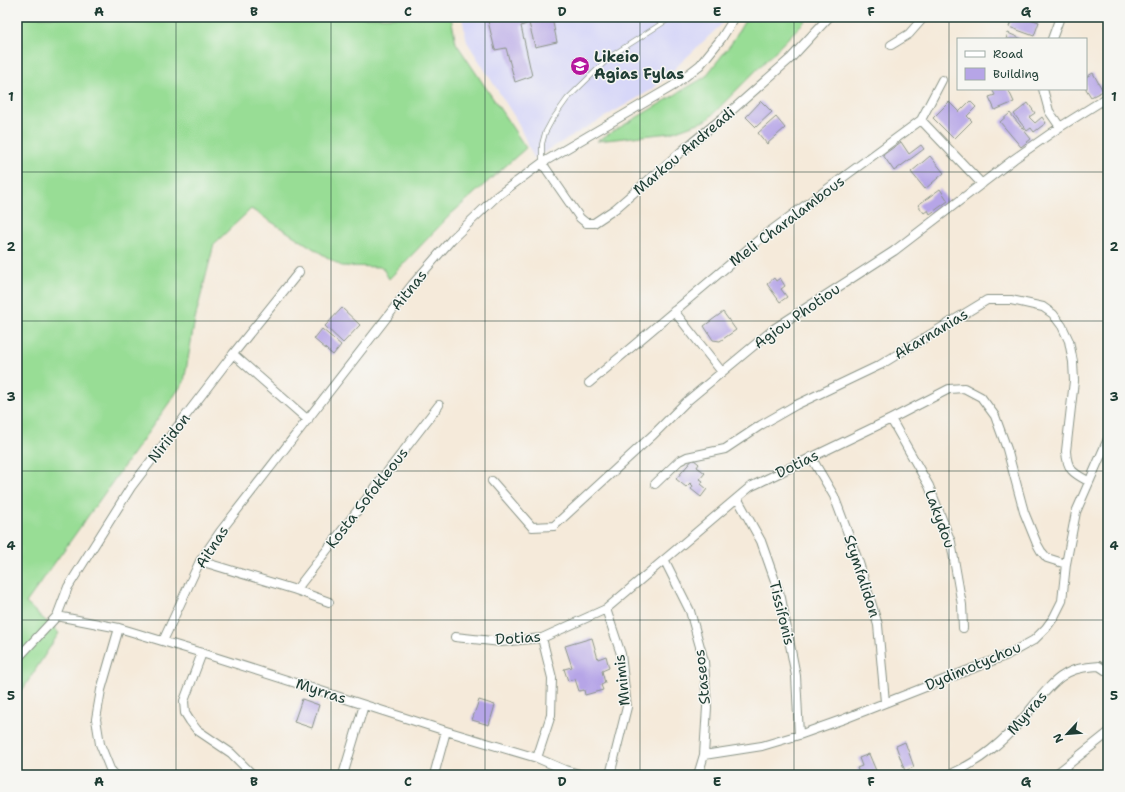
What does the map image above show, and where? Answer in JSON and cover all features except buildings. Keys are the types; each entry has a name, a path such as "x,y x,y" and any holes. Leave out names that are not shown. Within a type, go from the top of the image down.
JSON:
{"street":[{"name":"Aitnas","path":"163,641 200,561 220,532 412,285 452,239 496,197 542,163 673,86 700,64 721,39 736,17"},
{"name":"Markou Andreadi","path":"542,163 580,218 586,223 594,223 615,209 730,112 791,58 829,17"},
{"path":"891,45 909,34 924,17"},
{"path":"1052,38 1060,17"},
{"path":"942,80 921,120 982,184"},
{"path":"1043,90 1049,111 1060,127"},
{"name":"Agiou Photiou","path":"492,481 532,527 554,526 654,434 686,402 775,328 894,251 1014,159 1060,127 1108,97"},
{"name":"Meli Charalambous","path":"589,383 761,238 921,120"},
{"name":"Niriidon","path":"57,616 68,587 131,487 233,354 299,272"},
{"name":"Akarnanias","path":"656,484 679,460 725,449 761,425 796,405 880,365 987,300 1011,300 1043,307 1053,314 1062,326 1069,341 1073,362 1074,381 1066,451 1067,460 1069,467 1074,473 1088,481"},
{"path":"674,311 722,372"},
{"path":"233,354 308,420"},
{"name":"Dotias","path":"454,637 501,642 542,638 606,609 665,561 750,487 891,419 949,389 964,388 981,397 995,416 1007,449 1024,512 1039,548 1047,558 1066,564"},
{"name":"Kosta Sofokleous","path":"296,590 439,405"},
{"name":"Lakydou","path":"891,419 929,486 951,542 962,605 963,628"},
{"name":"Dydimotychou","path":"704,755 762,746 799,735 844,719 1007,655 1034,640 1054,617 1062,600 1066,564 1076,512 1088,481 1108,439"},
{"name":"Stymfalidon","path":"811,457 834,496 859,563 878,625 885,702"},
{"name":"Tissifonis","path":"737,498 761,541 781,598 796,676 799,735"},
{"path":"200,561 296,590 329,602"},
{"name":"Staseos","path":"665,561 690,611 704,661 706,707 704,755 698,775"},
{"name":"Mnimis","path":"606,609 622,654 627,707 610,775"},
{"path":"17,659 57,616"},
{"name":"Myrras","path":"57,616 119,628 163,641 446,731 537,758 564,773 583,775"},
{"path":"115,775 110,769 100,744 96,719 101,690 119,628"},
{"path":"537,758 551,715 552,678 542,638"},
{"path":"202,653 184,701 185,713 197,730 231,752 253,775"},
{"name":"Myrras","path":"949,775 978,760 1000,744 1048,689 1064,675 1082,668 1099,666 1108,672"},
{"path":"343,775 364,705"},
{"path":"434,775 446,731"},
{"path":"1055,775 1108,733"}],"lane":[{"path":"542,163 542,144 545,132 567,99 611,56 672,17"}],"shaded area":[{"name":"Likeio Agias Fylas","path":"462,17 727,17 724,22 653,89 534,158 516,119 467,42"}],"green space":[{"path":"17,17 451,17 456,43 526,148 451,214 389,279 382,267 341,266 251,209 214,244 195,319 184,382 26,603 59,633 23,689 17,692"},
{"path":"747,17 809,17 707,120 670,133 597,141 705,77 731,44"}],"place":[{"name":"Likeio Agias Fylas","path":"580,66"}]}
